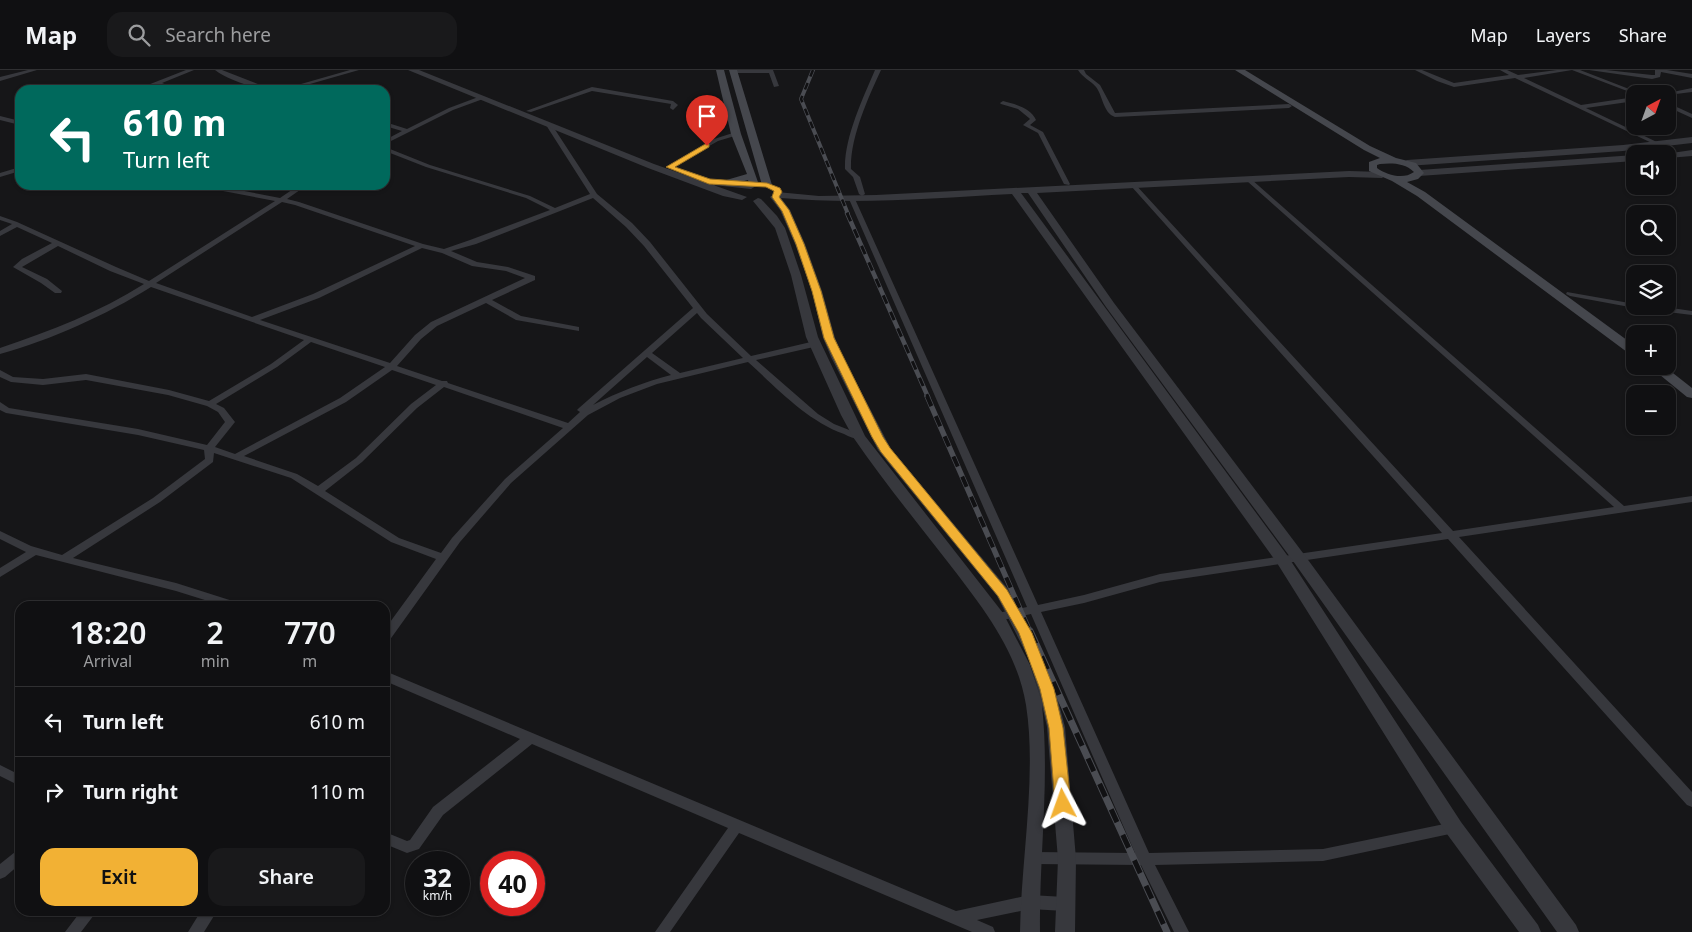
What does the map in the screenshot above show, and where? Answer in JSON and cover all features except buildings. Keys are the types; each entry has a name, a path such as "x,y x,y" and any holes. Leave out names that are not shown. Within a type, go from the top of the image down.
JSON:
{"main road":[{"path":"720,70 736,134 752,182 727,183"},
{"path":"1230,70 1354,146 1373,163 1395,161"},
{"path":"1240,70 1368,148 1395,161 1414,166 1419,182 1444,202 1626,334"},
{"path":"733,71 774,192"},
{"path":"1373,163 1372,168 1421,194 1626,345"},
{"path":"1387,176 1406,179 1418,175"},
{"path":"1676,370 1692,382"},
{"path":"1667,375 1692,394"}],"street":[{"path":"0,79 34,70"},
{"path":"151,85 191,70"},
{"path":"218,70 255,85"},
{"path":"302,85 356,70"},
{"path":"412,70 651,166 726,194 758,201 774,218 780,228 796,275 808,326 847,415 860,437 998,617 1022,665 1034,704 1037,736 1030,932"},
{"path":"426,70 669,167 709,181 727,183"},
{"path":"862,194 855,175 848,167 853,139 878,70"},
{"path":"1080,70 1098,86 1112,114 1115,115 1289,106"},
{"path":"1418,70 1454,85 1569,70"},
{"path":"1503,70 1658,144"},
{"path":"1575,70 1626,88"},
{"path":"1592,70 1652,77 1658,76 1658,70 1692,76"},
{"path":"171,71 185,72"},
{"path":"733,71 771,71 776,86"},
{"path":"1613,71 1618,85"},
{"path":"156,83 162,85"},
{"path":"529,111 595,89 674,103 673,108"},
{"path":"1676,92 1692,90"},
{"path":"390,140 451,109 481,98"},
{"path":"1578,107 1626,99"},
{"path":"1003,103 1020,108 1028,112 1032,117 1033,120 1026,125 1040,132 1067,184"},
{"path":"1676,109 1692,116"},
{"path":"0,118 15,122"},
{"path":"390,126 408,131"},
{"path":"549,126 594,195 629,225 647,244 698,308 748,358 815,416 831,426 860,437"},
{"path":"669,167 716,140 736,134"},
{"path":"1407,164 1692,140"},
{"path":"390,151 428,166 543,202 553,209"},
{"path":"1676,154 1692,153"},
{"path":"1418,175 1626,159"},
{"path":"758,201 774,192 862,194 1328,170 1373,163"},
{"path":"0,175 15,170"},
{"path":"742,197 741,191 752,182 774,192 819,199 852,199 1349,174 1387,176"},
{"path":"1249,180 1622,509"},
{"path":"1133,185 1450,534 1687,789 1692,801"},
{"path":"228,190 297,203 421,246 444,251 475,264 508,269 532,278 434,324 418,336 392,366 343,400 236,457"},
{"path":"0,351 92,316 150,284 296,190"},
{"path":"1031,191 1110,305 1298,557 1569,932"},
{"path":"774,192 785,210 800,244 817,291 829,338 885,450 1003,593 1036,657 1047,689 1056,728 1067,859 1065,932"},
{"path":"1014,192 1282,559 1454,828 1531,932"},
{"path":"444,251 473,242 553,209 594,195"},
{"path":"852,199 1145,858 1182,932"},
{"path":"0,218 150,284 566,426"},
{"path":"0,234 17,224"},
{"path":"58,244 17,267 44,281 58,291"},
{"path":"255,319 316,296 421,246"},
{"path":"1570,294 1626,304"},
{"path":"487,300 519,318 576,329"},
{"path":"390,631 443,558 508,481 566,426 698,308"},
{"path":"1676,311 1692,313"},
{"path":"210,404 247,380 285,360 310,339"},
{"path":"566,426 585,413 617,396 654,382 748,358 815,344"},
{"path":"647,353 678,376"},
{"path":"0,373 11,379 43,382 86,377 169,393 210,404 221,410 230,422 209,448 210,460 192,476 63,559"},
{"path":"318,491 359,460 414,406 444,383"},
{"path":"0,405 6,410 138,432 209,448 294,476 395,540 443,558"},
{"path":"998,617 1084,599 1160,578 1692,499"},
{"path":"0,534 33,552 167,584 222,601"},
{"path":"0,574 33,552"},
{"path":"390,678 988,932"},
{"path":"390,840 407,847 414,844 438,811 531,737"},
{"path":"0,770 15,778"},
{"path":"662,932 737,825"},
{"path":"1033,858 1323,855 1454,828"},
{"path":"0,873 15,860"},
{"path":"956,918 1030,902 1065,904"},
{"path":"72,932 86,916"},
{"path":"195,932 206,916"}],"railway":[{"path":"813,70 801,99 848,214"},
{"path":"847,213 928,397"},
{"path":"927,396 1030,632"},
{"path":"1030,631 1167,932"}],"route":[{"path":"707,146 669,167 709,181 751,186 761,184 778,190 778,195 775,197 785,210 800,244 817,291 829,338 885,450 990,576 1003,593 1025,633 1047,689 1056,728 1063,804"}]}
